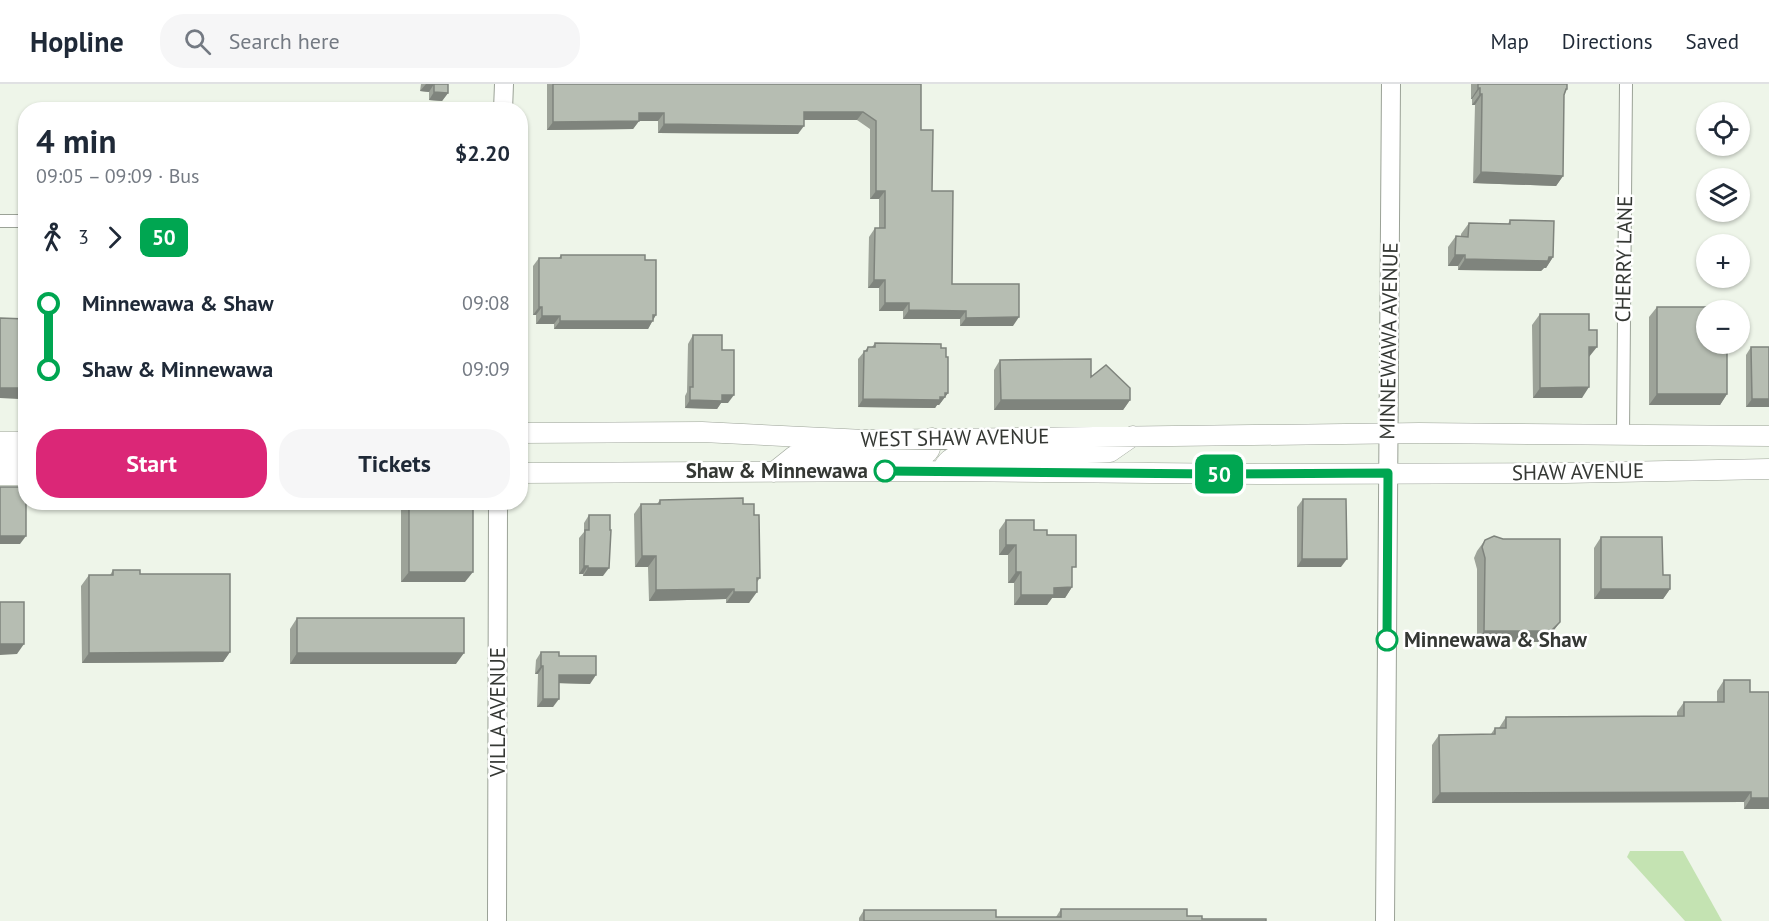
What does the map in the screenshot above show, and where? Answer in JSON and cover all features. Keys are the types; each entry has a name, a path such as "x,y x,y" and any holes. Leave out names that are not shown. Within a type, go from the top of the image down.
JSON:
{"main road":[{"name":"WEST SHAW AVENUE","path":"528,433 702,432 854,439 1389,434"},
{"name":"SHAW AVENUE","path":"1389,434 1769,436"},
{"path":"942,471 945,463 952,457 961,455 1110,452 1133,436"},
{"path":"774,472 794,456 927,455 931,448 932,438"},
{"path":"0,442 18,442"},
{"path":"0,459 18,459"},
{"name":"SHAW AVENUE","path":"1388,473 1769,469"},
{"name":"WEST SHAW AVENUE","path":"528,473 942,471 1175,474 1388,473"},
{"path":"0,475 18,475"}],"street":[{"path":"503,102 504,84"},
{"name":"MINNEWAWA AVENUE","path":"1385,921 1392,84"},
{"name":"CHERRY LANE","path":"1623,434 1626,84"},
{"path":"0,221 18,221"},
{"name":"VILLA AVENUE","path":"497,921 498,510"}],"green space":[{"path":"1630,851 1683,851 1722,921 1685,921 1627,857"}],"building":[{"path":"434,84 448,84 448,93 434,92"},
{"path":"553,84 921,84 921,130 933,130 932,191 953,191 952,284 1019,284 1019,317 966,318 966,311 909,310 909,303 885,303 885,280 874,280 875,228 885,228 885,191 876,191 876,121 863,112 804,112 804,126 664,124 664,113 639,113 639,121 553,122"},
{"path":"1478,84 1567,84 1564,95 1563,176 1481,172 1482,94 1480,94"},
{"path":"1510,220 1554,221 1553,257 1549,257 1548,261 1465,259 1465,255 1455,255 1456,236 1468,237 1469,223 1510,224"},
{"path":"561,255 645,255 645,260 656,260 656,315 653,315 653,321 560,321 560,316 542,316 542,307 539,307 539,258 561,258"},
{"path":"1657,307 1696,307 1696,354 1727,354 1727,394 1657,394"},
{"path":"1540,314 1589,314 1589,330 1597,330 1597,347 1589,347 1589,387 1540,388"},
{"path":"0,318 18,319 18,388 0,388"},
{"path":"693,335 722,335 722,350 734,350 734,395 722,395 722,401 690,400 690,387 693,387"},
{"path":"875,343 941,344 941,348 946,348 946,357 948,357 948,393 945,393 945,397 940,397 940,400 863,399 864,351 867,351 868,347 875,347"},
{"path":"1751,347 1769,347 1769,399 1752,399"},
{"path":"1091,359 1091,377 1106,365 1130,388 1130,400 1001,400 1000,360"},
{"path":"0,487 18,487 18,510 26,510 26,536 0,536"},
{"path":"743,498 743,504 754,504 754,515 759,515 760,578 757,578 757,592 734,592 734,589 656,590 656,556 642,556 641,504 660,504 660,500"},
{"path":"1303,499 1346,499 1347,559 1302,559"},
{"path":"409,510 473,510 473,572 409,572"},
{"path":"589,515 610,515 609,568 584,566 585,530 589,530"},
{"path":"1006,520 1034,520 1034,530 1047,530 1047,535 1076,535 1076,567 1072,567 1072,587 1054,588 1054,595 1021,595 1021,572 1016,572 1016,545 1006,545"},
{"path":"1494,536 1503,539 1560,539 1560,622 1551,631 1484,631 1485,558 1482,547 1485,540"},
{"path":"1601,537 1662,537 1663,575 1670,575 1670,589 1601,589"},
{"path":"113,570 140,570 140,574 230,574 230,652 89,653 89,575 113,575"},
{"path":"0,602 24,602 24,644 0,644"},
{"path":"297,618 464,618 464,653 297,653"},
{"path":"541,652 559,652 559,656 596,656 596,675 559,675 559,699 543,699"},
{"path":"1724,680 1750,680 1750,692 1769,692 1769,798 1751,798 1751,792 1440,793 1439,735 1495,734 1495,728 1506,728 1506,717 1684,716 1684,702 1724,702"},
{"path":"1061,909 1187,909 1187,916 1202,916 1202,919 1266,919 1266,921 864,921 864,910 996,910 996,917 1061,917"}],"bus line":[{"name":"50","path":"885,471 1388,473 1387,640"}],"place":[{"name":"Shaw & Minnewawa","path":"885,471"},
{"name":"Minnewawa & Shaw","path":"1387,640"}]}
